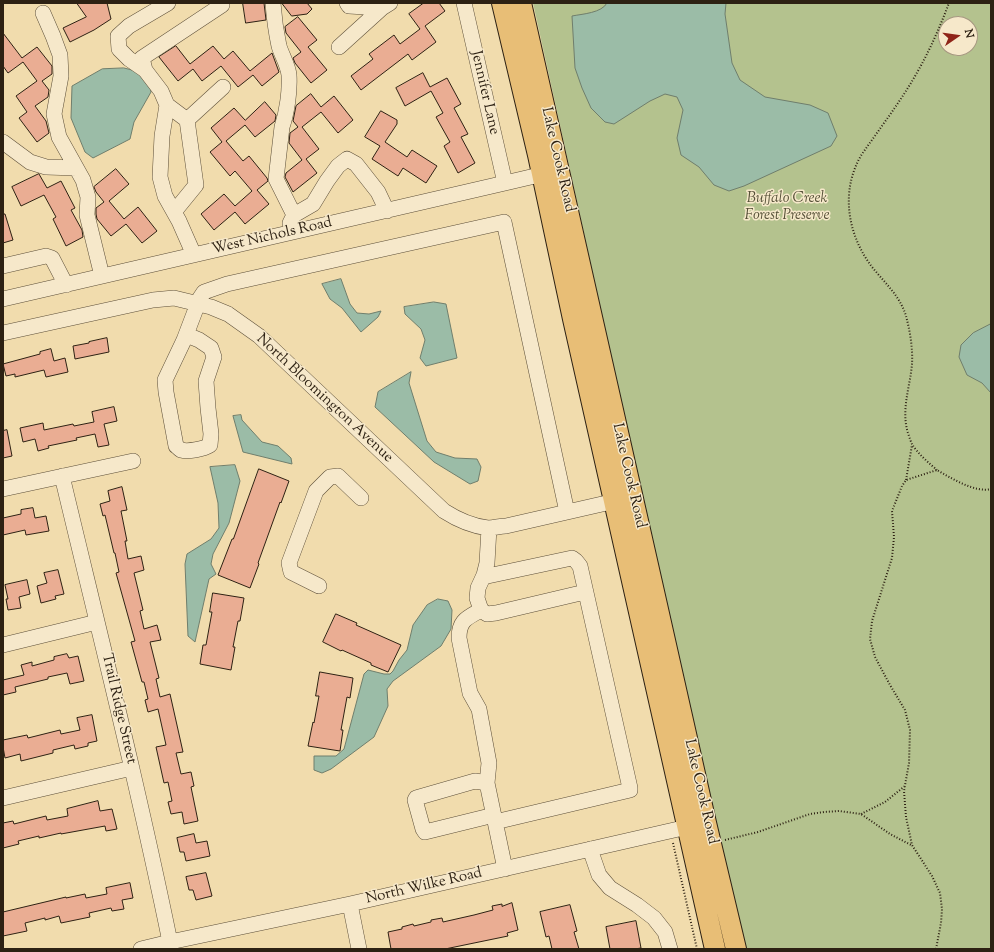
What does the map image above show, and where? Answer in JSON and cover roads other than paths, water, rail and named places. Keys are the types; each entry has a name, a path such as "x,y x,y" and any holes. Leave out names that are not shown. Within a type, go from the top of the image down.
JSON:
{"main road":[{"name":"Lake Cook Road","path":"502,3 550,172"},
{"name":"Lake Cook Road","path":"521,3 550,172 623,499 706,823 736,949"},
{"name":"Lake Cook Road","path":"623,499 683,850 715,949"}],"street":[{"path":"168,3 129,26 118,36 119,49 129,59 145,70 161,91 167,106 162,136 160,177 165,196 194,255"},
{"path":"145,70 142,58 222,5 221,3"},
{"path":"273,3 279,46 289,74 285,121 282,127 276,179 294,215"},
{"path":"347,3 349,6 386,6"},
{"name":"Jennifer Lane","path":"464,3 505,184"},
{"path":"339,48 386,6"},
{"path":"43,13 60,55 61,76 54,114 59,137 83,180 88,197 87,216 102,276"},
{"path":"187,120 223,87"},
{"path":"167,106 187,120 196,185 174,212"},
{"path":"3,142 30,162 46,167 76,168"},
{"path":"285,234 294,215 313,204 338,166 347,159 356,164 378,192 387,211"},
{"name":"West Nichols Road","path":"3,299 505,184 550,172"},
{"path":"186,336 187,335 199,340 211,348 214,357 206,381 211,434 210,445 205,448 188,450 180,449 176,446 165,380 186,336 200,298 204,292 227,284 504,222 567,512"},
{"path":"3,266 46,256 52,258 66,285"},
{"name":"North Bloomington Avenue","path":"3,333 153,300 174,298 211,307 228,314 259,336 444,511 455,518 468,524 489,528 506,526 623,499"},
{"path":"3,489 133,461"},
{"name":"Trail Ridge Street","path":"62,476 132,768 170,942"},
{"path":"319,586 291,572 289,563 316,491 330,477 338,476 361,498"},
{"path":"489,528 487,563 478,588 477,598 481,610 487,614 496,613 585,592"},
{"path":"483,577 572,558 580,566 630,790 495,819 425,832 422,829 415,800 416,798 475,781 487,782"},
{"path":"481,610 463,621 459,630 459,638 470,693 478,709 489,763 487,782 506,869"},
{"path":"3,645 97,622"},
{"path":"3,798 132,768"},
{"name":"North Wilke Road","path":"141,949 350,904 706,823"},
{"path":"590,849 599,875 610,888 654,918 665,932 670,949"},
{"path":"350,904 359,949"}],"park label":[{"name":"Buffalo Creek Forest Preserve","path":"787,208"}]}
